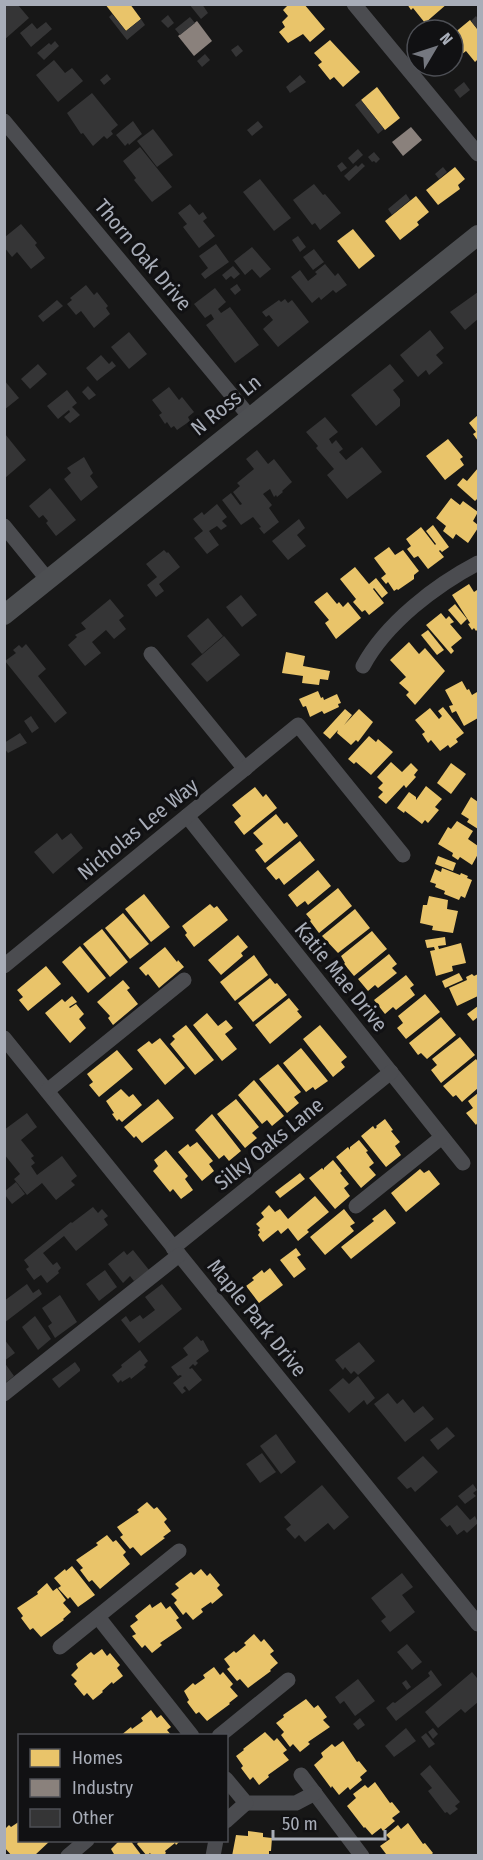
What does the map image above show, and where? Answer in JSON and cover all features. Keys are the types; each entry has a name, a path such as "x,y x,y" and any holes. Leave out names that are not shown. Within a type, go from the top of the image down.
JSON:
{"main road":[{"name":"N Ross Ln","path":"4,615 478,235"}],"street":[{"path":"354,4 478,154"},
{"name":"Thorn Oak Drive","path":"4,121 250,417"},
{"path":"4,526 48,580"},
{"path":"363,666 385,634 430,593 478,563"},
{"path":"151,654 245,769"},
{"name":"Nicholas Lee Way","path":"4,966 298,725 403,855"},
{"name":"Katie Mae Drive","path":"187,816 463,1163"},
{"path":"47,1091 184,980"},
{"name":"Maple Park Drive","path":"4,1038 478,1624"},
{"name":"Silky Oaks Lane","path":"4,1394 391,1072"},
{"path":"356,1206 442,1137"},
{"path":"60,1647 179,1551"},
{"path":"98,1617 190,1734"},
{"path":"221,1734 288,1680"},
{"path":"301,1775 362,1856"},
{"path":"228,1781 246,1803"},
{"path":"228,1819 246,1803 296,1803 315,1793"},
{"path":"68,1856 85,1842"}],"building: Homes":[{"path":"105,4 130,4 141,19 126,31"},
{"path":"289,4 304,4 325,29 310,42 303,34 288,43 279,32 285,27 282,22 288,16 283,10"},
{"path":"407,4 447,4 431,18 421,18 413,8 411,10"},
{"path":"470,20 478,30 478,59 475,62 465,52 465,24"},
{"path":"330,40 360,72 343,87 334,77 330,80 318,65 322,62 314,53"},
{"path":"377,87 400,118 385,130 361,100"},
{"path":"455,167 465,179 458,185 460,189 438,205 426,190"},
{"path":"416,196 429,212 417,222 419,225 400,240 385,221"},
{"path":"353,229 375,256 359,269 337,241"},
{"path":"478,415 478,441 473,434 476,432 469,423"},
{"path":"448,439 463,457 460,459 464,465 445,480 426,456"},
{"path":"478,468 478,498 475,501 457,485 463,478 467,481"},
{"path":"451,498 460,505 463,501 478,512 473,521 478,528 468,543 456,534 453,539 443,531 446,526 436,518"},
{"path":"433,525 449,547 442,552 439,551 444,557 428,569 418,556 414,558 407,549 411,546 406,539 421,527 435,545 426,531"},
{"path":"389,547 395,555 403,550 419,571 414,575 414,579 394,591 388,582 386,584 381,578 386,574 374,558"},
{"path":"355,567 369,584 376,578 388,593 382,598 373,589 384,603 369,615 365,610 362,612 353,602 356,599 340,579"},
{"path":"469,584 474,592 477,590 478,593 478,629 476,631 474,628 472,630 468,624 470,623 452,595"},
{"path":"327,592 337,604 339,602 343,607 348,602 361,618 336,639 325,623 329,620 314,602"},
{"path":"455,604 467,619 461,625 448,610"},
{"path":"441,613 446,619 449,616 454,622 450,624 462,638 451,647 454,651 451,654 426,625"},
{"path":"428,630 444,650 437,655 421,635"},
{"path":"409,642 419,654 425,648 445,671 415,705 406,695 409,692 399,683 406,677 390,660"},
{"path":"286,652 305,656 303,666 330,671 328,680 320,679 319,685 302,683 303,676 282,673"},
{"path":"462,681 472,695 477,692 478,695 478,718 464,726 456,711 452,713 449,706 453,705 445,690"},
{"path":"318,691 324,700 337,694 341,703 338,704 339,707 324,714 322,711 310,717 306,706 303,707 299,699"},
{"path":"443,707 464,733 450,748 448,745 440,751 431,740 428,743 422,734 425,732 415,720 430,708 439,719 442,716 438,711"},
{"path":"345,709 352,715 344,725 359,709 373,722 358,742 356,740 351,745 337,733 338,730 330,739 323,733"},
{"path":"369,736 376,742 378,739 393,752 371,775 356,762 354,764 348,759"},
{"path":"391,762 402,772 411,763 418,770 414,775 416,777 406,788 404,785 386,804 378,797 383,792 378,788 383,783 377,777"},
{"path":"451,763 466,774 451,794 437,783"},
{"path":"426,786 442,799 435,807 439,810 428,823 425,820 422,824 397,808 409,792 416,797 416,800"},
{"path":"255,787 263,797 266,794 277,808 244,835 234,822 241,816 232,805"},
{"path":"471,797 478,802 478,829 467,822 469,819 461,814"},
{"path":"276,814 284,824 287,822 298,836 265,863 255,850 263,844 253,833"},
{"path":"457,821 473,831 468,839 478,846 478,854 472,865 460,857 458,860 452,856 453,853 438,844 448,827 451,829"},
{"path":"300,841 315,860 284,885 279,878 276,880 266,868"},
{"path":"438,856 456,863 453,871 435,864"},
{"path":"442,868 460,875 461,873 472,880 465,898 461,896 459,900 444,894 445,891 430,882 435,869 441,872"},
{"path":"318,870 331,886 308,905 305,901 297,907 288,895"},
{"path":"338,888 352,906 319,933 306,914"},
{"path":"144,894 170,927 151,942 125,909"},
{"path":"429,896 448,900 447,909 458,911 453,933 432,930 433,926 420,923 423,905 427,905"},
{"path":"210,904 214,908 217,906 228,920 194,947 185,935 187,933 182,926"},
{"path":"355,909 370,928 338,953 322,936"},
{"path":"123,913 149,944 130,959 105,928"},
{"path":"102,929 128,962 110,977 83,944"},
{"path":"372,931 387,949 354,976 344,964 341,956"},
{"path":"238,935 248,947 241,953 243,956 221,975 208,960"},
{"path":"445,937 446,945 438,946 439,949 461,943 466,963 452,966 453,971 436,976 430,951 435,950 434,947 427,948 425,940"},
{"path":"80,946 106,978 88,993 62,962"},
{"path":"165,947 184,967 159,988 148,974 146,976 139,968"},
{"path":"389,954 397,964 392,968 397,973 378,988 375,985 368,991 358,979"},
{"path":"254,955 268,975 235,1001 220,982"},
{"path":"46,966 61,984 28,1011 19,1000 23,997 17,990"},
{"path":"459,973 463,980 445,988 442,981"},
{"path":"472,974 474,976 478,974 478,996 457,1006 449,988 467,980 466,977"},
{"path":"406,975 414,985 410,988 415,995 396,1010 393,1007 385,1014 374,1000"},
{"path":"270,978 287,995 253,1022 238,1003"},
{"path":"123,980 130,988 127,990 138,1004 113,1025 108,1018 110,1016 97,1002"},
{"path":"425,994 440,1012 406,1039 397,1028 403,1023 398,1016"},
{"path":"72,996 77,1002 69,1007 76,1004 84,1014 79,1019 86,1028 70,1043 45,1013 62,999 65,1002"},
{"path":"289,998 302,1017 270,1044 255,1025"},
{"path":"478,1006 478,1017 473,1021 467,1014"},
{"path":"207,1013 218,1026 226,1020 233,1028 225,1034 237,1049 222,1061 193,1025"},
{"path":"441,1017 456,1035 427,1059 421,1053 418,1055 409,1043"},
{"path":"186,1025 214,1060 195,1075 170,1044 175,1039 172,1036"},
{"path":"320,1025 347,1057 341,1062 345,1067 333,1077 303,1039"},
{"path":"460,1037 475,1055 441,1083 431,1070 437,1065 432,1059"},
{"path":"160,1038 185,1068 165,1085 137,1050 149,1041 152,1044"},
{"path":"301,1048 328,1081 315,1090 313,1087 306,1092 283,1063"},
{"path":"117,1050 133,1069 99,1097 89,1085 93,1082 87,1074"},
{"path":"476,1059 478,1088 462,1102 456,1095 453,1097 443,1086"},
{"path":"278,1064 301,1092 294,1097 299,1103 287,1113 259,1079"},
{"path":"254,1080 284,1116 272,1126 267,1120 262,1124 238,1095"},
{"path":"121,1089 129,1097 133,1094 142,1105 122,1122 119,1119 117,1121 106,1101"},
{"path":"478,1093 478,1122 476,1125 466,1113 473,1108 468,1101"},
{"path":"158,1099 174,1118 142,1143 124,1127"},
{"path":"236,1099 259,1127 252,1133 257,1138 245,1148 217,1114"},
{"path":"212,1114 241,1151 229,1161 224,1155 219,1159 195,1130"},
{"path":"385,1119 400,1142 395,1146 401,1155 386,1167 361,1136 373,1126 375,1129"},
{"path":"359,1140 374,1163 369,1167 376,1175 361,1188 336,1157 348,1147 350,1150 350,1147"},
{"path":"197,1142 213,1161 209,1164 214,1171 202,1181 178,1152 188,1144 190,1147"},
{"path":"166,1150 188,1176 185,1179 193,1190 181,1199 173,1189 170,1192 153,1171 158,1166 154,1160"},
{"path":"333,1160 349,1184 344,1188 350,1196 335,1209 309,1178 322,1168 324,1170"},
{"path":"420,1169 424,1173 429,1170 440,1184 406,1212 391,1193"},
{"path":"300,1173 305,1179 280,1198 275,1192"},
{"path":"315,1196 329,1212 307,1230 309,1232 298,1241 288,1228 281,1234 278,1230 263,1242 258,1235 260,1228 256,1224 264,1217 261,1213 269,1205 275,1212 280,1209 288,1219"},
{"path":"344,1209 355,1223 350,1226 354,1231 325,1255 310,1237"},
{"path":"385,1209 396,1223 351,1259 341,1247 374,1221 372,1219"},
{"path":"296,1248 301,1255 297,1257 306,1269 294,1278 280,1260"},
{"path":"270,1268 283,1285 259,1303 246,1286 262,1270 264,1273"},
{"path":"147,1502 154,1509 157,1507 167,1519 164,1522 171,1531 141,1556 133,1547 130,1549 120,1537 123,1535 117,1527 139,1512 137,1510"},
{"path":"107,1535 113,1542 116,1540 126,1552 123,1555 130,1564 100,1589 92,1580 89,1582 80,1570 83,1568 76,1560 98,1545 96,1543"},
{"path":"72,1566 95,1595 78,1607 58,1588 61,1586 54,1578"},
{"path":"201,1569 207,1576 210,1573 220,1585 217,1588 223,1595 201,1609 203,1612 193,1620 186,1612 183,1615 174,1603 177,1600 171,1594 179,1588 175,1584 191,1572 194,1575"},
{"path":"47,1583 53,1591 57,1588 66,1600 63,1603 71,1612 41,1637 33,1628 30,1630 17,1608 38,1594 37,1592"},
{"path":"161,1602 166,1609 170,1606 179,1618 176,1620 182,1628 160,1643 162,1645 152,1653 145,1645 142,1648 132,1636 136,1634 130,1626 138,1620 135,1616 150,1604 152,1608"},
{"path":"254,1634 261,1642 264,1639 274,1651 270,1654 278,1663 248,1688 240,1679 237,1681 227,1669 230,1667 224,1659 246,1645 244,1643"},
{"path":"102,1649 107,1656 110,1653 120,1665 117,1668 123,1676 113,1684 112,1682 93,1700 87,1693 84,1696 74,1684 77,1681 71,1675 78,1668 76,1664 91,1652 94,1655"},
{"path":"214,1667 220,1675 223,1672 233,1684 230,1687 238,1696 207,1721 199,1712 196,1714 187,1702 189,1700 184,1691 193,1683 195,1685 205,1678 203,1675"},
{"path":"306,1699 314,1708 318,1705 327,1717 323,1720 330,1727 308,1742 310,1744 300,1752 293,1744 290,1747 281,1735 284,1732 276,1723 284,1717 283,1715"},
{"path":"151,1710 157,1718 161,1715 171,1727 167,1730 170,1734 122,1734 143,1721 141,1718"},
{"path":"265,1732 274,1741 277,1738 287,1750 283,1753 289,1760 268,1775 269,1777 259,1785 253,1777 250,1780 236,1756"},
{"path":"343,1741 357,1762 359,1761 367,1771 360,1777 362,1780 350,1790 348,1787 339,1795 314,1765 323,1757 321,1753 332,1744 335,1747"},
{"path":"375,1782 390,1803 392,1802 400,1812 392,1818 395,1821 383,1831 381,1828 372,1835 347,1806 356,1798 353,1794 365,1785 368,1788"},
{"path":"18,1822 18,1842 49,1842 34,1856 15,1854 12,1856 4,1847 5,1829 9,1825 11,1827"},
{"path":"408,1823 423,1844 425,1843 433,1853 430,1856 384,1856 386,1854 380,1846 390,1839 386,1835 398,1825 401,1829"},
{"path":"248,1831 263,1833 263,1837 272,1838 269,1856 232,1856 236,1835 248,1836"},
{"path":"118,1842 132,1842 142,1856 115,1856 111,1849"},
{"path":"138,1842 179,1842 165,1851 163,1856 152,1856 150,1853 147,1856 137,1844"}],"building: Industry":[{"path":"197,21 212,41 194,56 178,36"},
{"path":"411,127 422,140 403,156 392,142"}],"building: Other":[{"path":"4,4 18,5 29,18 4,40"},
{"path":"189,4 202,4 208,13 201,19"},
{"path":"112,14 126,31 141,19 145,25 127,40 109,17"},
{"path":"168,15 174,23 168,28 161,21"},
{"path":"476,16 478,19 478,30 471,21"},
{"path":"190,17 195,23 180,35 175,29"},
{"path":"46,22 52,29 31,47 20,33 32,23 37,29"},
{"path":"55,41 59,46 44,60 37,53"},
{"path":"238,45 243,51 236,57 231,50"},
{"path":"205,54 210,60 202,67 197,61"},
{"path":"54,60 65,73 72,68 83,81 58,102 36,75"},
{"path":"107,74 111,79 104,85 100,80"},
{"path":"300,75 306,82 290,93 286,87"},
{"path":"464,82 470,90 460,98 454,90"},
{"path":"92,93 118,125 111,131 113,134 107,139 104,136 93,146 83,133 81,134 67,113"},
{"path":"361,100 384,129 378,134 355,105"},
{"path":"133,121 142,134 125,146 116,135"},
{"path":"258,121 263,127 252,136 247,130"},
{"path":"153,129 173,155 157,167 137,141"},
{"path":"140,147 172,187 152,202 134,180 136,178 123,161"},
{"path":"358,149 363,155 353,164 348,158"},
{"path":"374,152 380,159 376,163 368,157"},
{"path":"342,162 347,168 341,172 337,166"},
{"path":"362,163 365,166 349,181 344,176 356,165 358,167"},
{"path":"443,167 447,172 439,179 435,174"},
{"path":"260,179 291,218 274,231 243,192"},
{"path":"314,184 341,213 320,230 315,223 312,225 293,200"},
{"path":"406,194 410,200 392,215 388,209"},
{"path":"190,204 199,215 203,212 207,218 203,221 215,236 199,248 183,227 187,224 178,213"},
{"path":"21,224 37,243 35,245 45,258 31,269 17,252 12,257 4,247 5,237"},
{"path":"298,236 306,247 300,252 292,240"},
{"path":"216,244 229,262 205,279 201,274 208,268 199,256"},
{"path":"252,247 271,269 260,278 252,269 245,275 234,261"},
{"path":"314,249 324,262 313,270 303,257"},
{"path":"325,264 335,276 338,273 347,285 336,293 333,290 321,300 319,297 312,303 291,277 300,270 308,281"},
{"path":"233,266 240,274 234,279 231,276 226,280 222,275"},
{"path":"237,284 241,290 235,295 230,289"},
{"path":"86,285 94,295 97,292 108,306 106,308 110,314 94,328 81,311 76,315 67,304 72,300 70,298"},
{"path":"215,288 226,302 218,309 221,313 230,307 259,345 235,363 206,325 214,319 211,314 205,318 194,304"},
{"path":"478,292 478,319 465,330 450,312"},
{"path":"285,299 288,303 292,300 309,322 278,347 263,329 273,320 262,312 279,300 281,302"},
{"path":"57,300 63,306 43,322 38,316"},
{"path":"430,330 444,348 436,355 443,363 429,375 426,370 418,377 400,355"},
{"path":"129,332 147,354 129,369 111,347"},
{"path":"101,355 109,364 112,361 116,366 97,381 86,368"},
{"path":"38,364 47,374 30,389 21,379"},
{"path":"390,364 404,381 393,390 400,399 400,406 376,426 351,395"},
{"path":"4,380 19,398 4,410"},
{"path":"88,386 96,395 89,400 82,392"},
{"path":"169,387 179,400 182,397 194,412 188,417 190,421 177,430 174,426 171,428 167,422 165,424 159,415 162,413 152,400"},
{"path":"67,390 77,403 72,407 80,415 70,423 64,417 70,412 69,410 58,419 47,406"},
{"path":"325,417 338,432 329,439 332,444 336,440 343,449 339,452 346,460 362,447 382,472 347,499 327,475 334,469 306,432"},
{"path":"5,434 26,460 5,478"},
{"path":"257,450 268,464 274,459 292,482 277,497 276,495 274,497 270,489 263,494 272,505 269,508 279,522 264,534 253,517 241,525 222,500 231,493 240,505 242,504 233,492 240,486 237,483 254,469 246,459"},
{"path":"84,457 93,473 90,476 98,487 81,501 64,479 71,473 67,468"},
{"path":"50,488 76,520 56,536 43,515 39,518 29,506"},
{"path":"217,504 227,517 222,521 227,526 221,530 217,526 209,531 219,545 207,554 194,538 203,531 193,519 202,512 204,515"},
{"path":"299,519 305,528 297,535 306,546 288,560 272,541"},
{"path":"164,550 180,567 159,584 164,591 156,597 147,585 157,577 146,564"},
{"path":"241,595 257,615 242,627 226,607"},
{"path":"110,599 124,616 119,620 126,629 114,639 106,630 92,642 101,653 85,666 68,645 77,637 75,635 86,629 81,623"},
{"path":"208,618 223,636 202,654 187,636"},
{"path":"224,636 240,655 207,682 191,664"},
{"path":"26,644 46,669 38,676 67,713 55,723 5,661 16,653 13,650 19,645 22,648"},
{"path":"31,716 39,728 32,733 24,721"},
{"path":"20,733 27,743 8,753 4,748 4,743"},
{"path":"57,833 62,840 71,833 83,848 53,874 34,852"},
{"path":"27,1113 37,1127 21,1140 34,1156 31,1158 35,1163 31,1166 37,1175 62,1156 77,1176 71,1181 75,1185 56,1200 42,1183 27,1195 14,1179 20,1174 4,1154 4,1130"},
{"path":"16,1182 25,1194 12,1204 5,1195 5,1191"},
{"path":"93,1207 98,1213 102,1209 108,1216 104,1219 108,1225 76,1251 64,1236 43,1253 53,1265 57,1262 61,1268 59,1273 47,1283 41,1275 34,1280 26,1269 29,1267 24,1260"},
{"path":"133,1250 149,1270 134,1281 130,1276 123,1283 108,1264 124,1251 127,1255"},
{"path":"105,1270 117,1287 99,1301 86,1284"},
{"path":"27,1284 33,1293 39,1289 42,1294 4,1323 4,1301"},
{"path":"162,1284 182,1309 139,1343 121,1320 126,1316 130,1322 140,1315 143,1319 155,1310 145,1297"},
{"path":"60,1295 77,1322 55,1338 48,1326 52,1323 42,1308"},
{"path":"35,1316 51,1339 38,1350 22,1327"},
{"path":"197,1336 201,1341 203,1340 209,1351 196,1361 198,1363 195,1366 193,1364 189,1368 192,1368 202,1380 189,1391 185,1386 183,1388 186,1391 182,1394 173,1383 182,1376 178,1376 171,1367 188,1355 183,1348"},
{"path":"4,1339 15,1353 4,1361"},
{"path":"359,1342 375,1361 358,1375 354,1371 351,1374 345,1367 343,1370 335,1360"},
{"path":"140,1350 148,1361 144,1365 146,1367 131,1379 130,1377 118,1383 112,1375"},
{"path":"4,1362 14,1376 4,1384"},
{"path":"75,1362 80,1371 59,1388 52,1379"},
{"path":"358,1376 375,1398 367,1405 364,1400 349,1413 329,1390 343,1378 349,1384"},
{"path":"388,1393 397,1404 403,1399 414,1413 423,1406 434,1419 405,1442 374,1404"},
{"path":"447,1427 455,1436 438,1450 430,1440"},
{"path":"276,1434 296,1462 281,1474 260,1446"},
{"path":"262,1453 276,1472 260,1483 246,1464"},
{"path":"423,1456 438,1472 415,1492 411,1487 407,1489 397,1478"},
{"path":"473,1484 477,1490 473,1493 476,1496 465,1504 458,1496"},
{"path":"322,1485 349,1517 334,1530 328,1523 305,1542 299,1535 295,1539 286,1529 291,1525 284,1517"},
{"path":"457,1505 470,1520 475,1516 478,1523 467,1533 464,1530 457,1535 450,1525 447,1527 440,1519"},
{"path":"402,1573 413,1587 402,1595 415,1612 390,1632 381,1621 386,1617 371,1598"},
{"path":"407,1644 422,1662 412,1670 397,1652"},
{"path":"431,1670 442,1685 396,1721 386,1708 430,1676 428,1673"},
{"path":"472,1672 478,1677 478,1702 465,1713 461,1709 438,1728 425,1712"},
{"path":"358,1679 375,1701 355,1716 344,1701 340,1704 335,1697"},
{"path":"406,1680 411,1687 407,1690 402,1683"},
{"path":"360,1718 365,1725 358,1730 353,1724"},
{"path":"406,1728 416,1741 394,1757 385,1746"},
{"path":"433,1728 438,1734 433,1739 428,1732"},
{"path":"426,1733 435,1744 429,1748 421,1737"},
{"path":"430,1765 460,1802 455,1806 458,1809 450,1815 445,1813 428,1791 432,1788 420,1774"}]}
